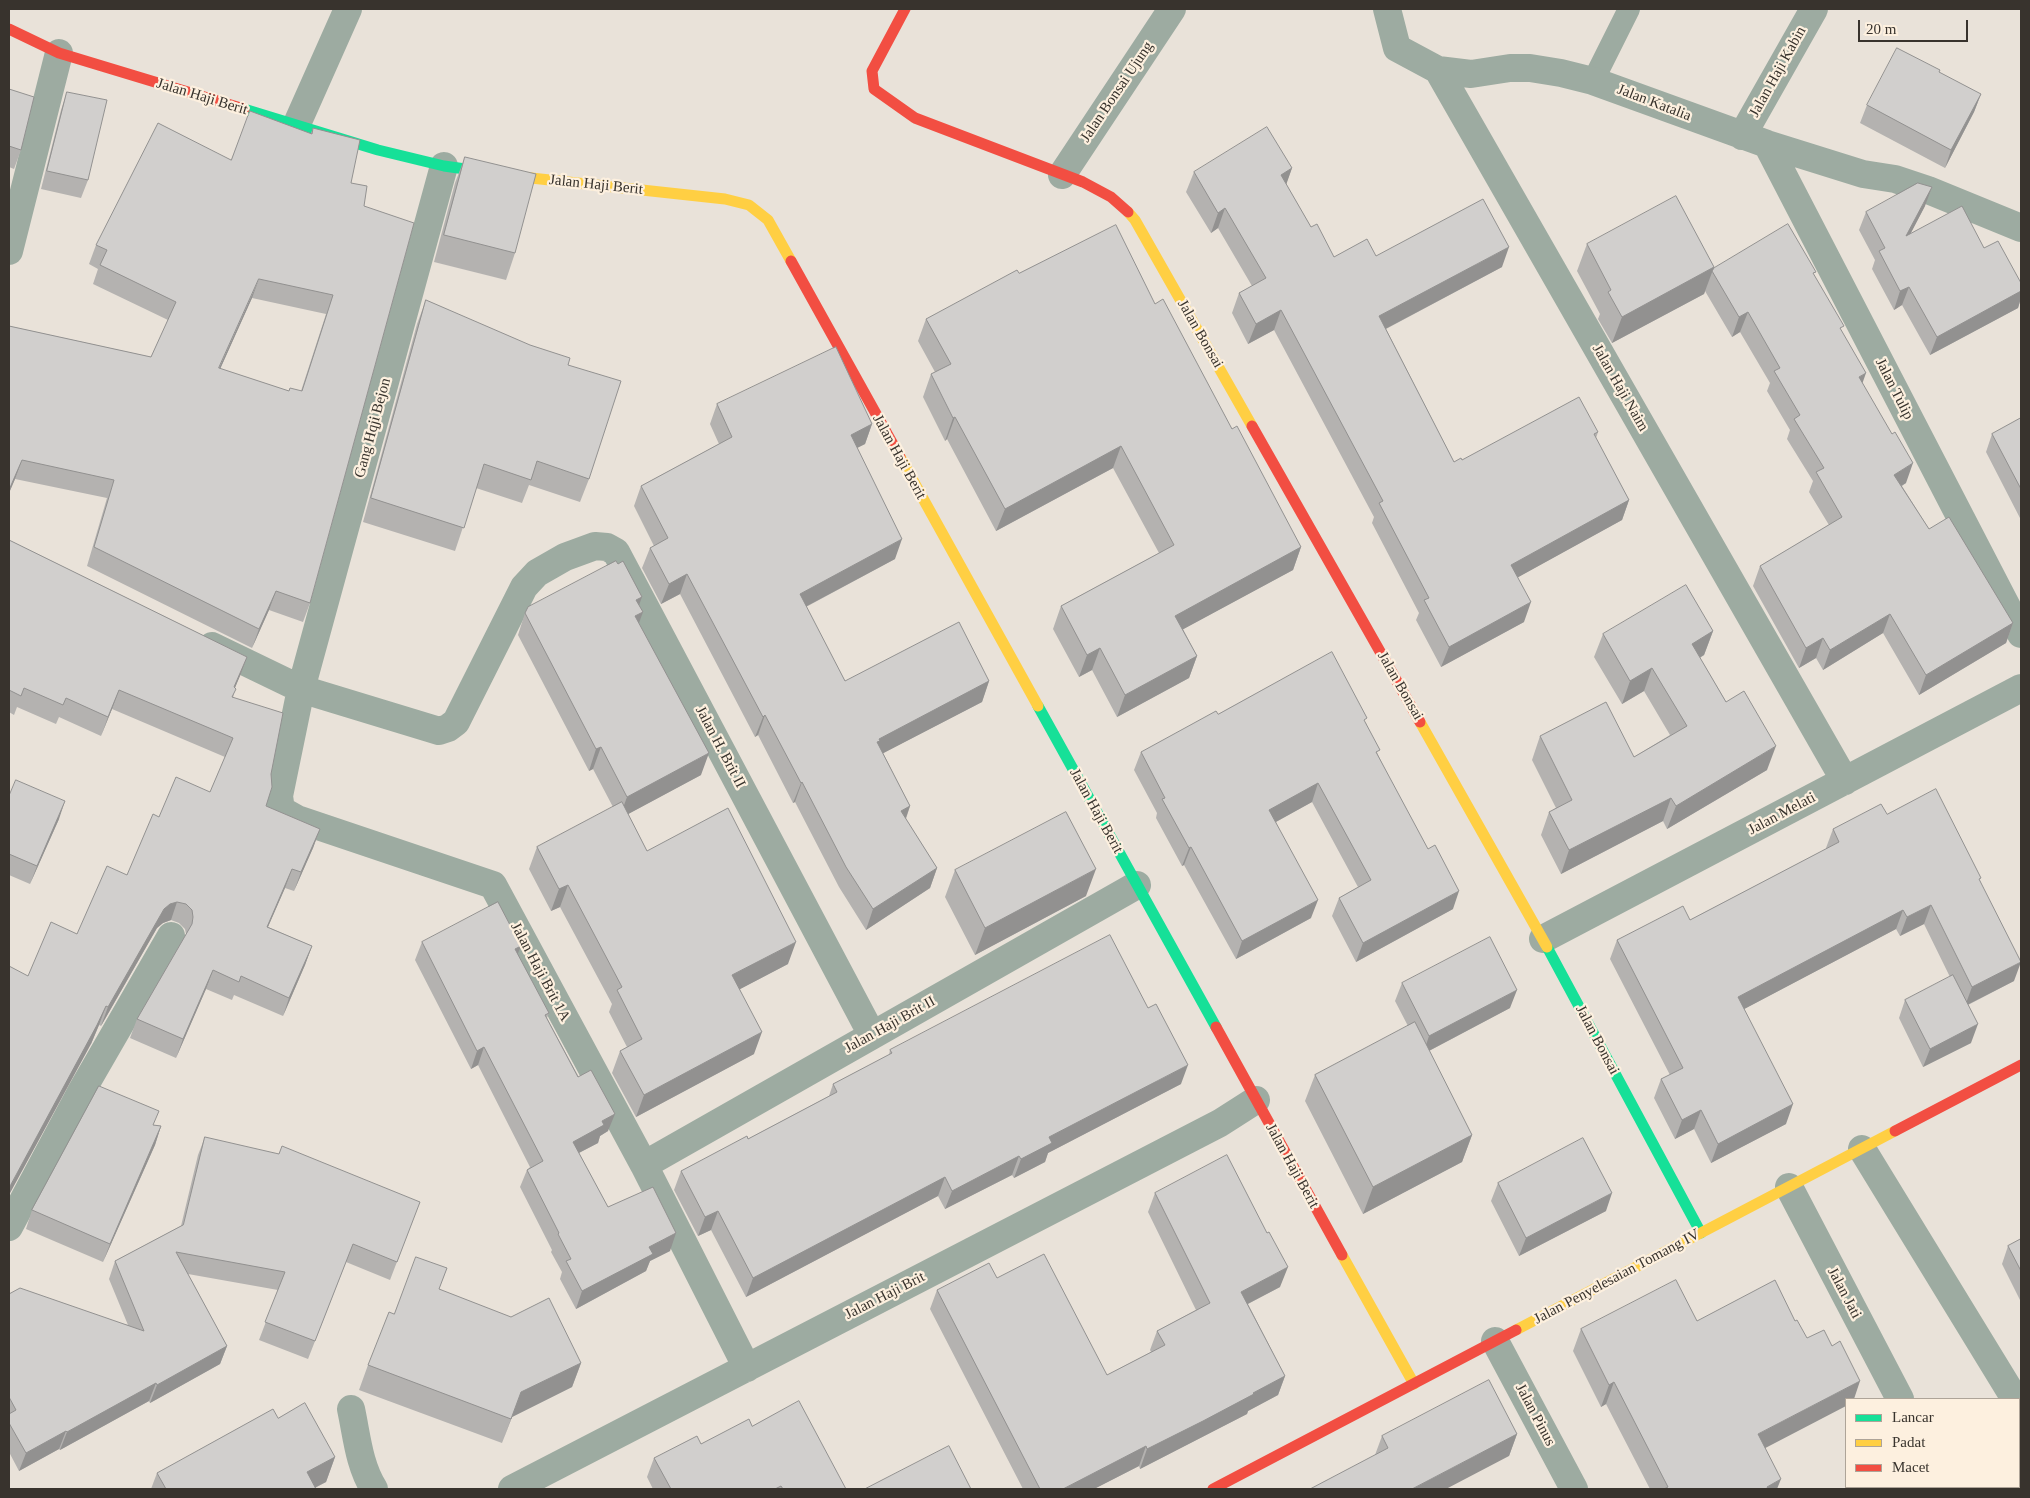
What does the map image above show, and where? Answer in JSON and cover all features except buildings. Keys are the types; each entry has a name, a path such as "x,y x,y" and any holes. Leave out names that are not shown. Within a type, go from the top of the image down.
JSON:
{"street":[{"path":"296,126 348,9"},
{"name":"Jalan Bonsai","path":"906,9 872,71 874,89 915,118 1062,175 1082,180 1124,206 1135,220 1542,939 1701,1233"},
{"name":"Jalan Bonsai Ujung","path":"1062,175 1172,9"},
{"path":"1387,9 1397,48 1438,70"},
{"name":"Jalan Haji Kabin","path":"1754,140 1814,9"},
{"name":"Jalan Haji Berit","path":"9,29 59,53 378,150 444,166 524,177 725,199 749,204 768,220 1414,1384"},
{"path":"11,235 59,53"},
{"name":"Jalan Katalia","path":"1438,70 1471,74 1510,68 1530,68 1593,81 1754,140 1863,174 1895,180 1928,190 2021,228"},
{"name":"Jalan Haji Naim","path":"1438,70 1845,781"},
{"name":"Jalan Tulip","path":"1754,140 2021,634"},
{"name":"Gang Hqji Bejon","path":"301,690 444,166"},
{"name":"Jalan H. Brit II","path":"301,690 439,731 448,728 456,722 524,587 537,573 565,558 595,546 607,547 616,552 872,1035"},
{"path":"186,633 301,690"},
{"name":"Jalan Melati","path":"1542,939 2021,688"},
{"name":"Jalan Haji Brit 1A","path":"301,690 279,796 281,810 297,819 493,886 644,1165 747,1368"},
{"name":"Jalan Haji Brit II","path":"644,1165 1137,885"},
{"path":"9,1227 80,1092 171,936"},
{"name":"Jalan Penyelesaian Tomang IV","path":"1213,1489 2021,1065"},
{"name":"Jalan Haji Brit","path":"512,1489 1220,1123 1256,1100"},
{"path":"1862,1149 2014,1398"},
{"name":"Jalan Jati","path":"1790,1187 1899,1398"},
{"name":"Jalan Pinus","path":"1495,1341 1574,1489"},
{"path":"351,1409 362,1462 374,1489"}],"lane":[{"path":"1593,81 1630,9"}],"traffic: fast":[{"path":"244,109 378,150 444,166 522,177"},
{"path":"1038,706 1216,1027"},
{"path":"1547,947 1701,1233"}],"traffic: slow":[{"path":"522,177 725,199 749,205 768,220 791,261"},
{"path":"1128,212 1135,220 1252,426"},
{"path":"900,457 1038,706"},
{"path":"1420,722 1547,947"},
{"path":"1516,1330 1895,1131"},
{"path":"1342,1255 1414,1384"}],"traffic: jam":[{"path":"905,9 872,71 874,89 915,118 1083,182 1111,197 1128,212"},
{"path":"9,29 59,53 244,109"},
{"path":"791,261 900,457"},
{"path":"1252,426 1420,722"},
{"path":"1216,1027 1342,1255"},
{"path":"1895,1131 2021,1065"},
{"path":"1213,1489 1516,1330"}]}
